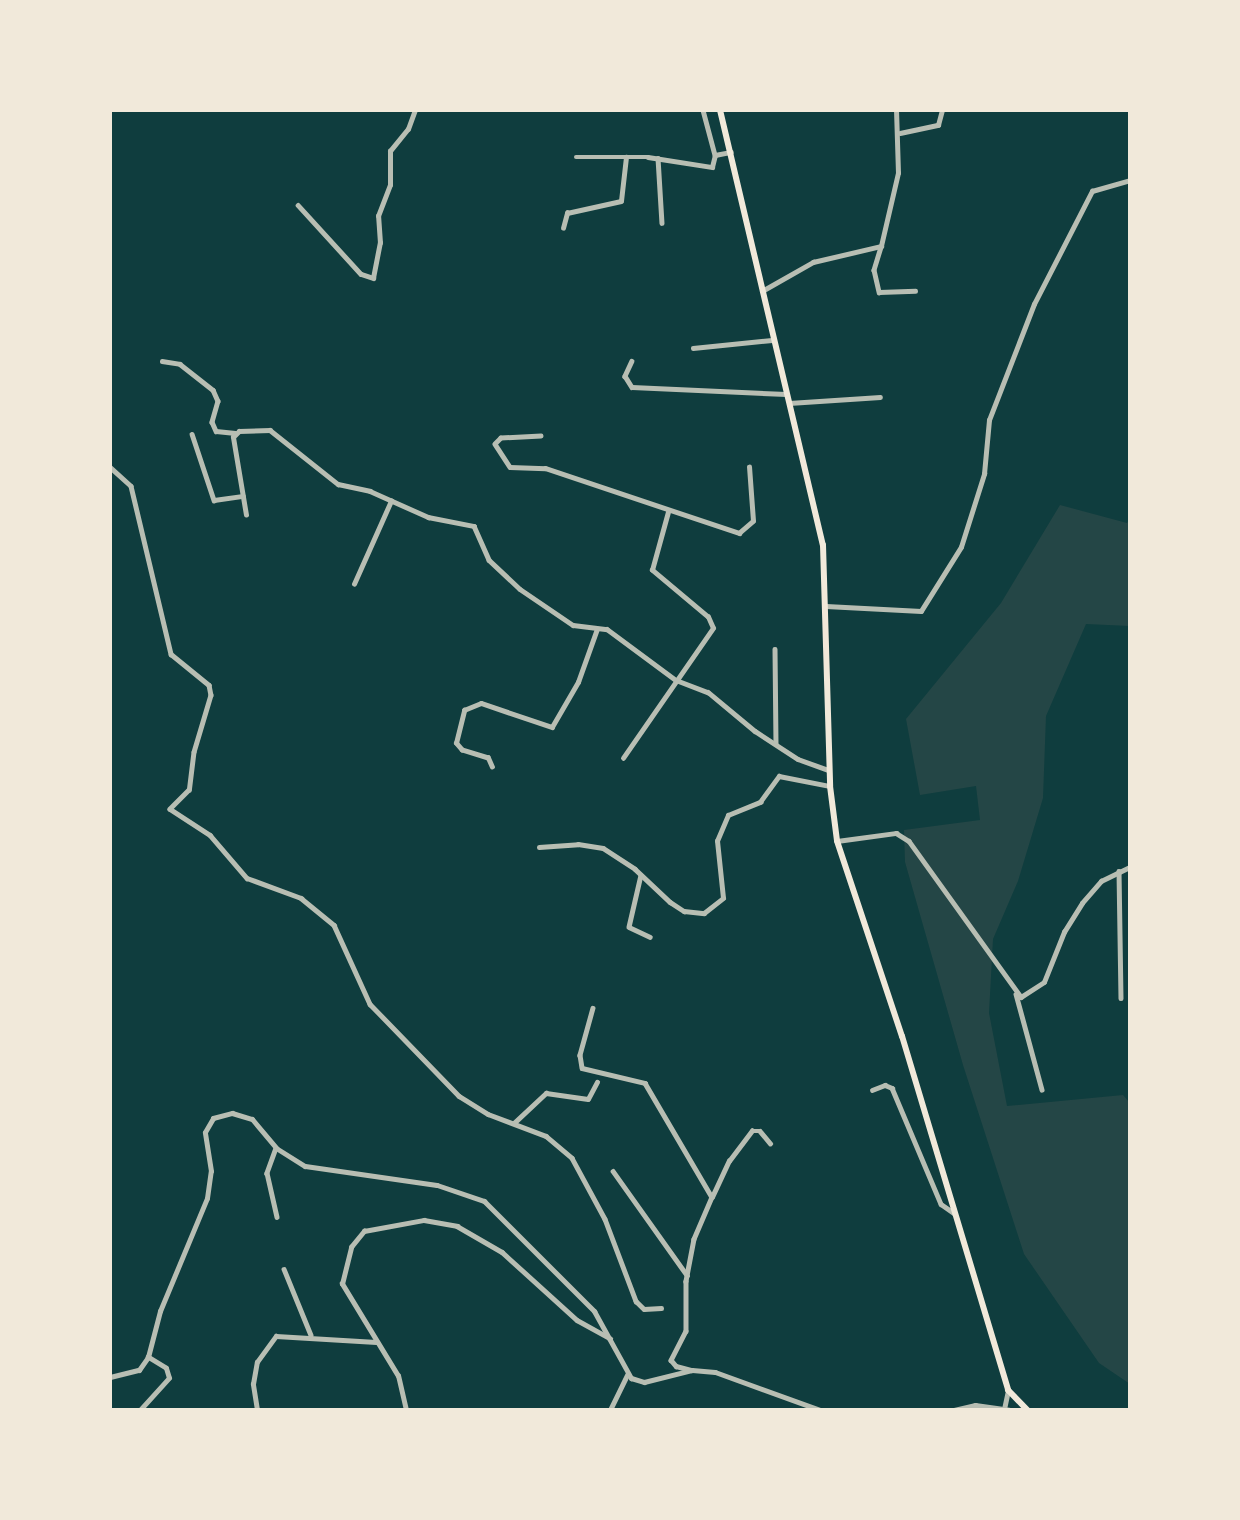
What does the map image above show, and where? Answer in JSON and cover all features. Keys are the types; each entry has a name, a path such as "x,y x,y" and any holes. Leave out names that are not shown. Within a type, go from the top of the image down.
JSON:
{"main road":[{"path":"720,110 732,152 772,340 823,545 829,769 837,841 1008,1390 1027,1410"}],"street":[{"path":"298,205 361,274 373,278 380,243 378,216 390,185 390,151 405,133 415,110"},
{"path":"576,157 658,159 712,167 715,155 704,110"},
{"path":"896,110 900,133 898,173 874,270 879,292 915,291"},
{"path":"900,133 938,125 943,110"},
{"path":"715,155 732,152"},
{"path":"563,229 567,213 621,201 622,162 627,157"},
{"path":"658,159 662,223"},
{"path":"826,606 866,605 915,613 929,600 961,547 984,474 989,421 1034,304 1093,191 1130,180"},
{"path":"761,291 813,262 881,246"},
{"path":"693,348 772,340"},
{"path":"162,361 180,363 213,390 218,401 212,422 216,431 236,433 270,430 330,479 428,517 474,526 489,560 520,589 573,625 613,632 677,680 708,692 776,745 810,765 829,769"},
{"path":"632,361 625,376 632,387 786,394"},
{"path":"788,403 880,397"},
{"path":"236,433 233,442 246,515"},
{"path":"192,434 214,500 243,496"},
{"path":"541,436 500,438 495,446 510,467 545,468 727,530 747,530 753,520 749,467"},
{"path":"110,467 131,486 171,654 209,685 211,695 189,790 170,809 210,835 247,878 301,898 325,917 339,933 367,999 393,1031 459,1096 546,1136 572,1158 605,1219 636,1301 643,1309 662,1308"},
{"path":"354,584 391,501"},
{"path":"623,758 707,640 713,624 652,570 668,512"},
{"path":"492,768 488,758 462,750 456,743 464,710 481,703 552,727 578,682 597,629"},
{"path":"775,649 776,745"},
{"path":"539,847 591,845 614,853 684,911 714,908 723,898 717,841 728,815 760,802 779,776 830,786"},
{"path":"837,841 896,833 909,841 1016,993 1042,1090"},
{"path":"1016,993 1028,994 1044,982 1072,916 1101,881 1130,867"},
{"path":"1119,871 1121,998"},
{"path":"641,875 629,927 650,937"},
{"path":"593,1008 580,1055 582,1068 645,1083 712,1197"},
{"path":"513,1123 546,1093 588,1099 597,1082"},
{"path":"872,1090 885,1085 892,1088 941,1204 954,1213"},
{"path":"110,1377 139,1370 148,1357 160,1311 208,1198 211,1171 208,1125 225,1113 252,1119 276,1148 292,1160 324,1171 421,1182 484,1201 569,1282 612,1339 627,1376 644,1382 692,1370"},
{"path":"770,1143 760,1130 752,1131 729,1161 712,1197 694,1239 687,1275 686,1331 671,1360 676,1366 745,1380 820,1410"},
{"path":"276,1148 268,1159 267,1173 277,1217"},
{"path":"613,1171 687,1275"},
{"path":"406,1410 398,1376 341,1284 351,1247 364,1231 424,1220 457,1226 490,1243 577,1320 612,1339"},
{"path":"284,1269 311,1335"},
{"path":"257,1410 254,1377 265,1346 276,1336 311,1335 365,1344 376,1342"},
{"path":"140,1410 169,1378 166,1368 148,1357"},
{"path":"610,1410 627,1376"},
{"path":"954,1410 975,1405 1006,1410 1008,1390"}],"shaded area":[{"path":"1060,505 1127,523 1130,517 1130,626 1086,624 1046,716 1043,798 1018,881 993,939 989,1013 1007,1106 1123,1095 1130,1103 1130,1384 1099,1363 1024,1254 963,1065 905,862 904,830 980,820 976,786 920,795 906,719 1001,603"}]}
